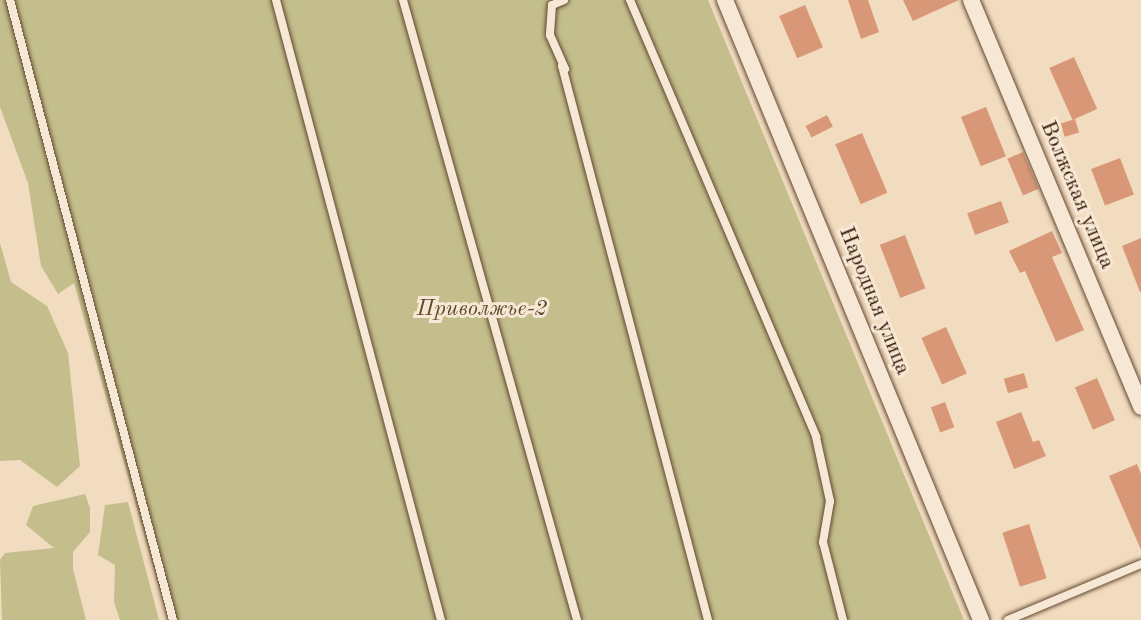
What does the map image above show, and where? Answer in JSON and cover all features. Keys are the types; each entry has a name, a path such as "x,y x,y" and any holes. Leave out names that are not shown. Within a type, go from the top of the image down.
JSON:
{"street":[{"name":"Народная улица","path":"725,0 981,620"},
{"name":"Волжская улица","path":"971,0 1141,406"}],"lane":[{"path":"10,0 172,620"},
{"path":"276,0 441,620"},
{"path":"404,0 577,620"},
{"path":"564,0 552,5 550,35 565,69 562,66 708,620"},
{"path":"630,0 816,437 830,501 824,542 843,620"},
{"path":"1008,620 1141,564"}],"green space":[{"name":"Приволжье-2","path":"0,0 708,0 964,620 168,620 74,283 58,294 41,266 28,183 0,107"},
{"path":"0,243 11,282 47,306 68,353 80,466 57,487 20,460 0,461"},
{"path":"85,494 90,508 90,532 73,552 73,569 86,620 2,620 0,560 5,553 54,548 26,525 33,506"},
{"path":"128,502 159,620 120,620 114,602 115,565 98,555 105,505"}],"building":[{"path":"848,0 868,0 879,32 861,39"},
{"path":"903,0 959,0 913,21"},
{"path":"805,5 823,47 797,58 779,16"},
{"path":"1074,57 1097,109 1073,120 1049,68"},
{"path":"986,107 1006,156 981,166 961,117"},
{"path":"827,115 833,127 812,137 806,126"},
{"path":"1075,119 1079,132 1065,137 1061,123"},
{"path":"862,133 887,193 861,204 835,144"},
{"path":"1023,152 1039,189 1023,195 1007,159"},
{"path":"1120,158 1134,194 1105,206 1091,169"},
{"path":"1001,201 1009,223 975,235 967,213"},
{"path":"1052,231 1062,253 1052,257 1084,330 1056,342 1025,271 1020,273 1009,251"},
{"path":"905,235 925,288 900,298 880,245"},
{"path":"1141,238 1141,292 1140,292 1122,246"},
{"path":"946,327 967,374 942,385 921,338"},
{"path":"1024,373 1028,387 1008,393 1004,379"},
{"path":"1097,378 1115,420 1093,430 1075,387"},
{"path":"945,402 954,427 940,433 931,407"},
{"path":"1021,412 1033,442 1039,440 1046,456 1014,469 996,422"},
{"path":"1137,464 1141,474 1141,550 1109,476"},
{"path":"1029,524 1047,578 1020,587 1002,533"}]}
